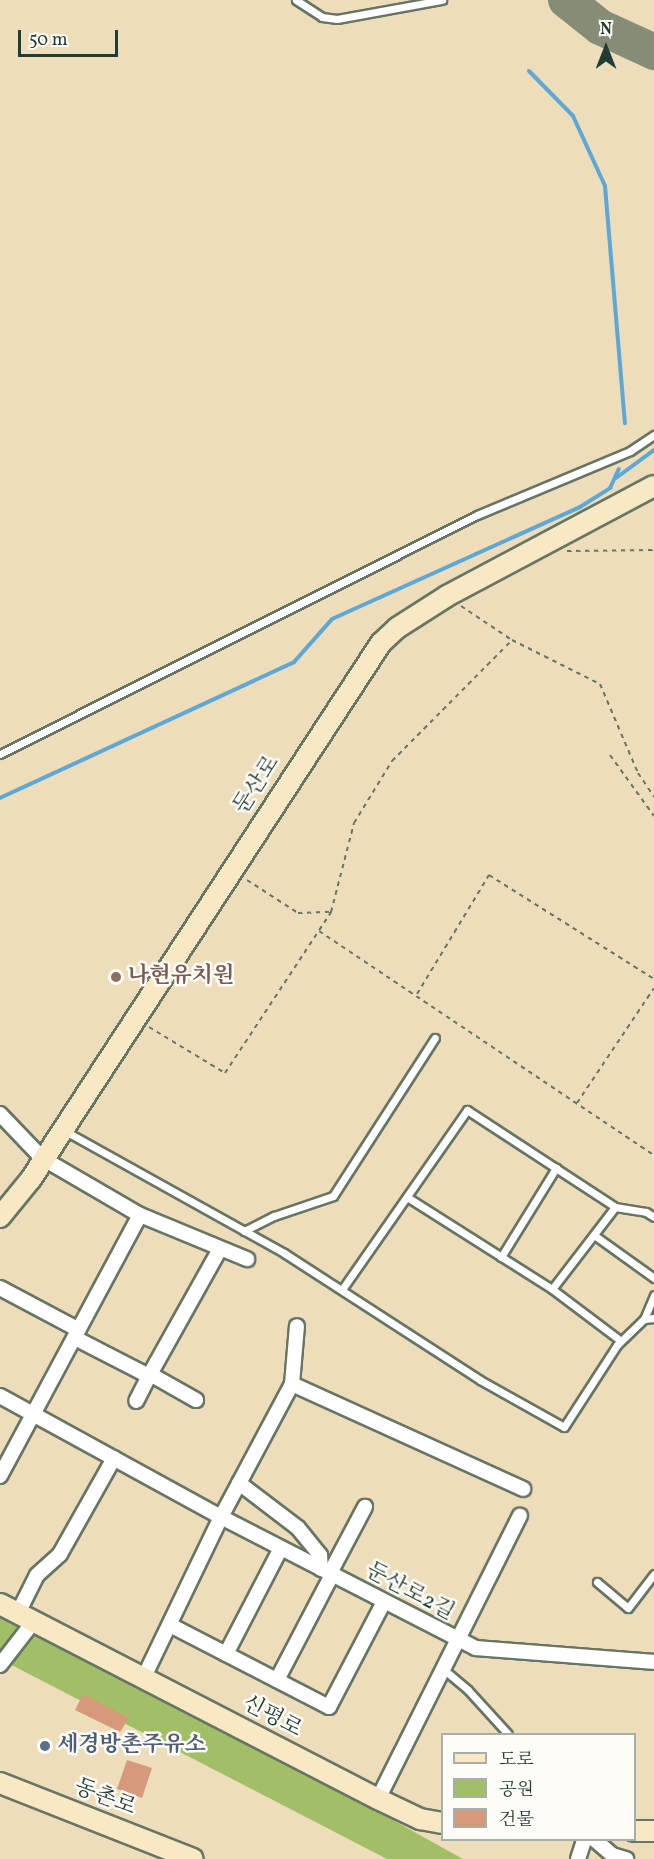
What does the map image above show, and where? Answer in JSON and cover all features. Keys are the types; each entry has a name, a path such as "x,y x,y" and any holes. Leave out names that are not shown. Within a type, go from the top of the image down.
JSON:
{"street":[{"name":"둔산로","path":"1,1214 31,1179 42,1158 364,663 397,628 447,596 654,486"},
{"path":"0,1114 42,1158 140,1215 247,1259"},
{"path":"0,1476 35,1415 140,1215"},
{"path":"136,1401 220,1249"},
{"path":"0,1288 196,1400"},
{"path":"144,1677 221,1516 292,1384 297,1326"},
{"path":"292,1384 523,1489"},
{"name":"둔산로2길","path":"0,1396 281,1548 456,1639 520,1516"},
{"path":"0,1665 17,1613 37,1575 60,1554 114,1458"},
{"path":"239,1483 298,1528 320,1555 327,1572"},
{"path":"277,1680 327,1572 365,1507"},
{"path":"226,1654 281,1548"},
{"path":"170,1625 329,1707 384,1602"},
{"name":"신평로","path":"17,1613 378,1799 420,1819 441,1823"},
{"path":"378,1799 456,1639 476,1648 654,1662"},
{"name":"동촌로","path":"0,1783 193,1859"},
{"path":"636,1831 654,1831"},
{"path":"578,1859 583,1841"},
{"path":"597,1841 612,1856 626,1859"}],"lane":[{"path":"296,0 322,17 337,19 442,0"},
{"path":"0,754 477,515 630,451 654,435"},
{"path":"244,1231 274,1215 333,1196 435,1038"},
{"path":"344,1288 467,1110 615,1207 646,1212 654,1217"},
{"path":"63,1129 344,1288 480,1380 564,1427 621,1341 644,1319 654,1296"},
{"path":"501,1257 556,1168"},
{"path":"407,1197 552,1289 621,1341"},
{"path":"552,1289 615,1207"},
{"path":"594,1235 654,1278"},
{"path":"644,1319 654,1318"},
{"path":"597,1582 628,1608 654,1574"},
{"path":"442,1668 468,1690 507,1733"}],"path":[{"path":"564,552 654,550"},
{"path":"447,596 512,640 600,684 638,773 654,797"},
{"path":"135,1018 225,1073 332,912 354,823 393,761 512,640"},
{"path":"610,754 654,816"},
{"path":"231,869 298,913 332,912"},
{"path":"416,995 489,875 654,979"},
{"path":"319,931 654,1155"},
{"path":"577,1103 654,988"}],"green space":[{"path":"0,1617 362,1803 463,1859 387,1859 0,1659"}],"building":[{"path":"83,1694 129,1718 120,1732 75,1710"},
{"path":"127,1760 152,1768 142,1798 117,1789"}],"waterway":[{"path":"529,71 573,116 605,186 625,423"},
{"path":"616,478 654,450"},
{"path":"0,798 294,662 332,619 580,507 610,488 619,469"}],"taxiway":[{"path":"566,0 600,27 654,52"}],"place":[{"name":"나현유치원","path":"116,977"},
{"name":"세경방촌주유소","path":"45,1746"}]}
